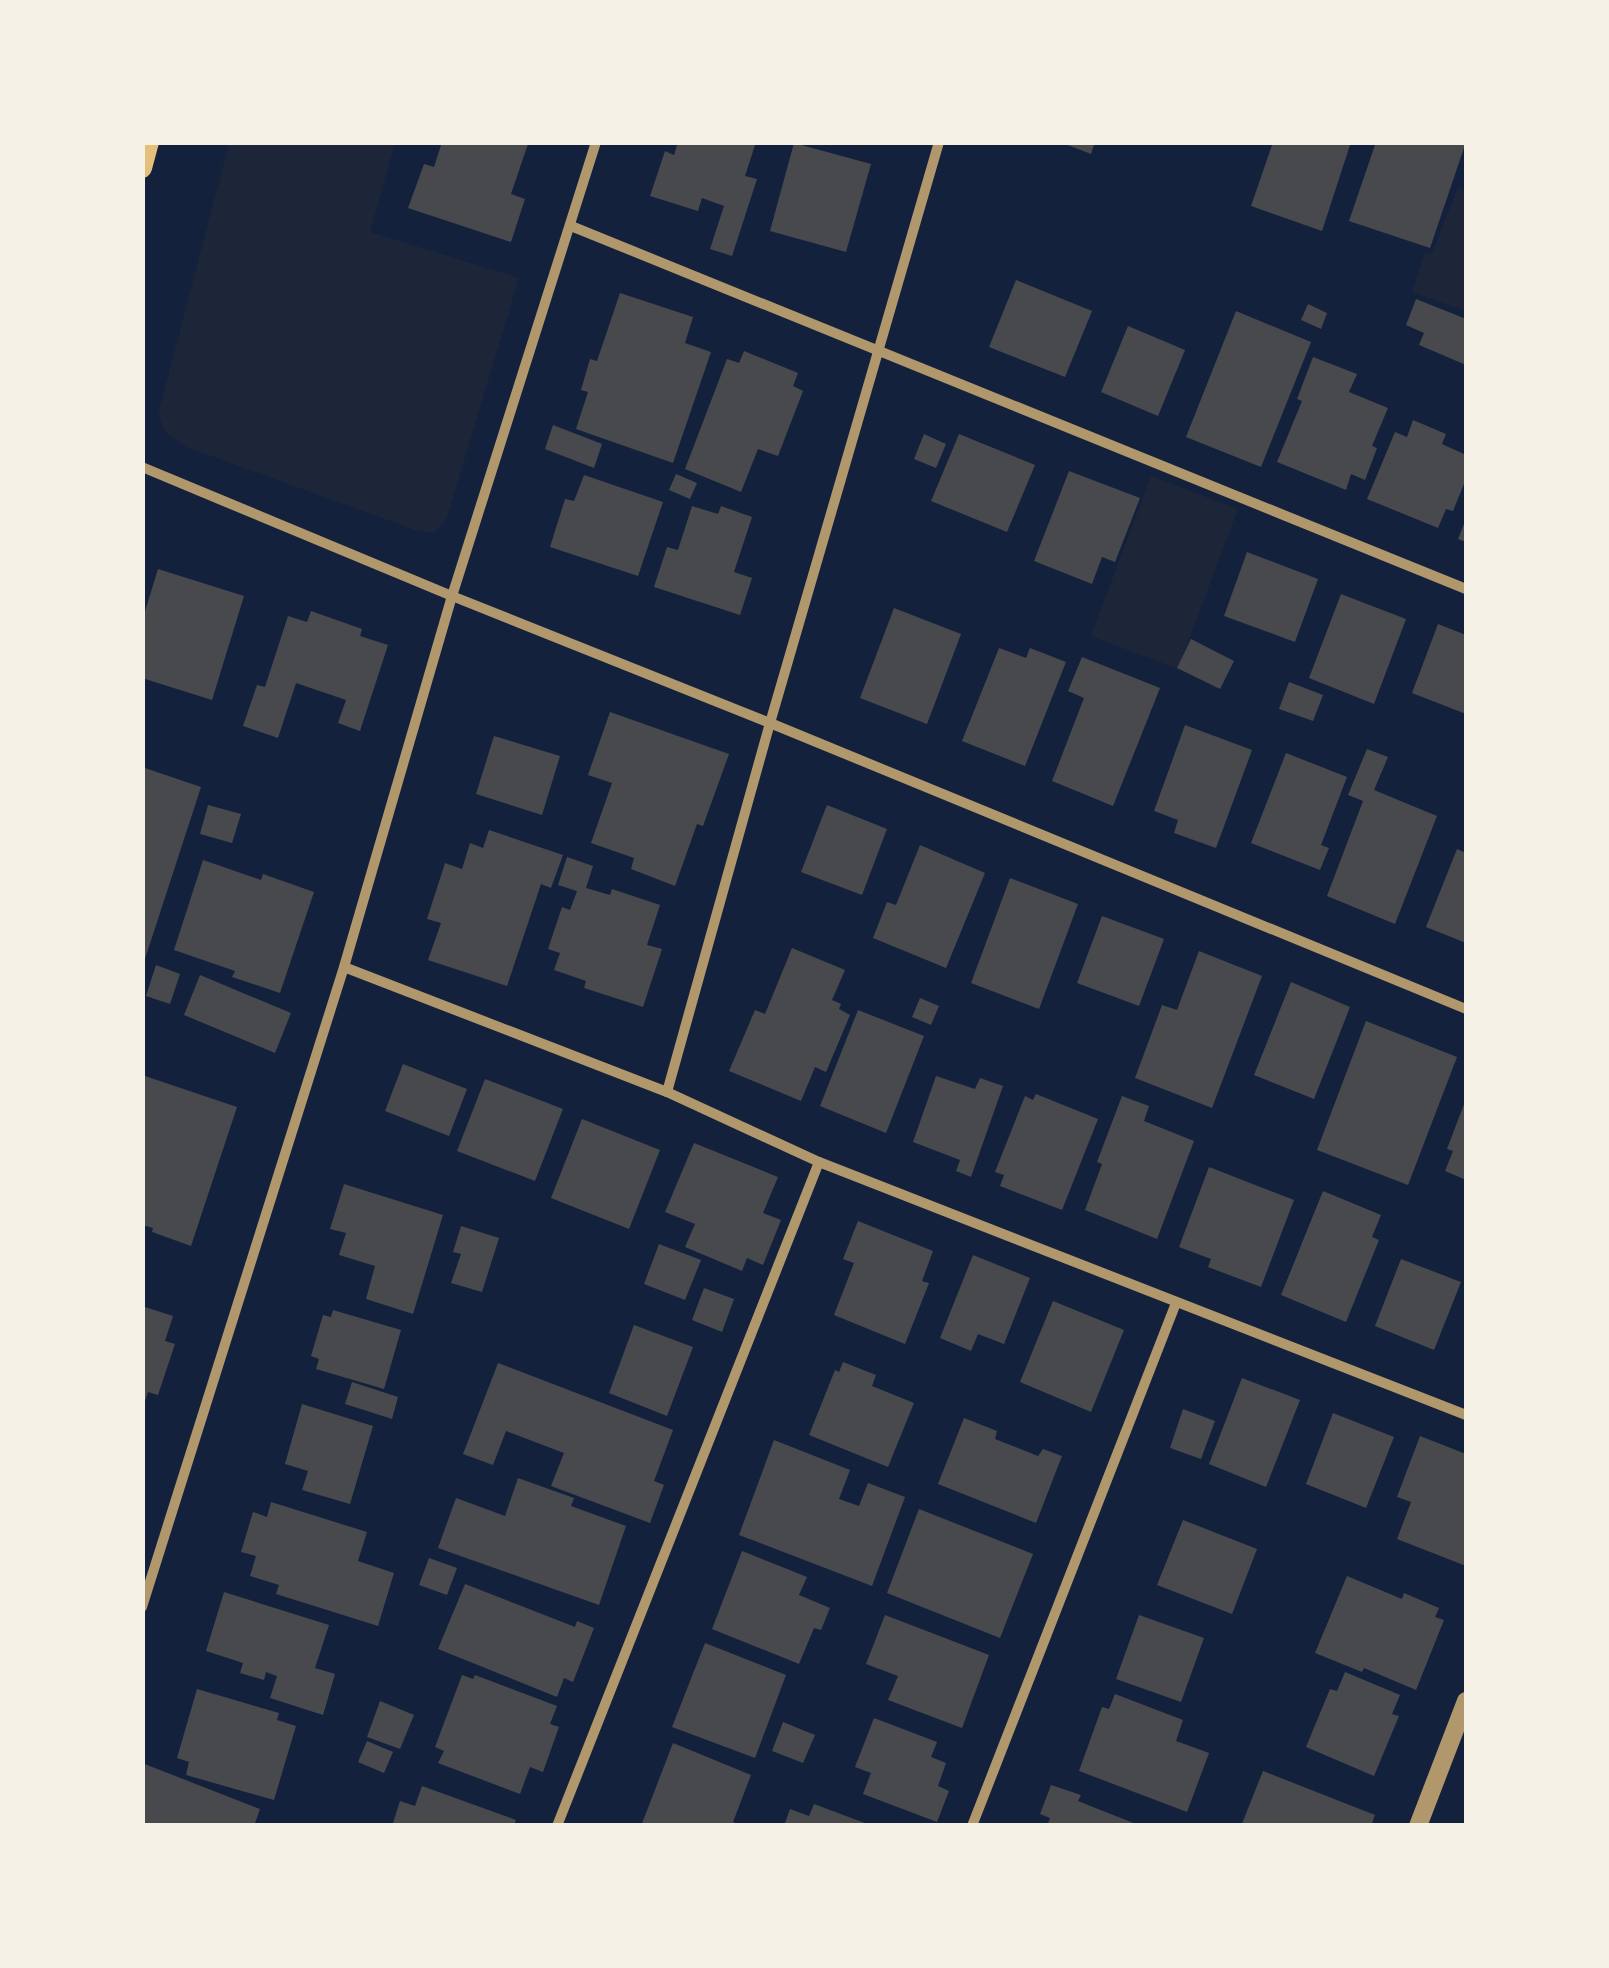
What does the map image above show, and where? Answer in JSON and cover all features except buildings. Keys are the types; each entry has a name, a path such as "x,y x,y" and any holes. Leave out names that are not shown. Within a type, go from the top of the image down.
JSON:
{"main road":[{"path":"142,168 149,142"}],"street":[{"path":"142,1607 344,967 452,596 596,142"},
{"path":"666,1092 938,142"},
{"path":"571,226 1466,589"},
{"path":"142,467 1466,1008"},
{"path":"344,967 666,1092 819,1162 1466,1414"},
{"path":"557,1826 819,1162"},
{"path":"972,1826 1176,1303"},
{"path":"1418,1826 1466,1701"}],"shaded area":[{"path":"229,143 395,143 370,232 519,278 447,518 434,533 418,531 186,447 166,433 158,415"},
{"path":"1458,187 1466,190 1466,311 1412,292 1425,252 1432,253"},
{"path":"1151,476 1238,509 1178,669 1091,636"}]}
